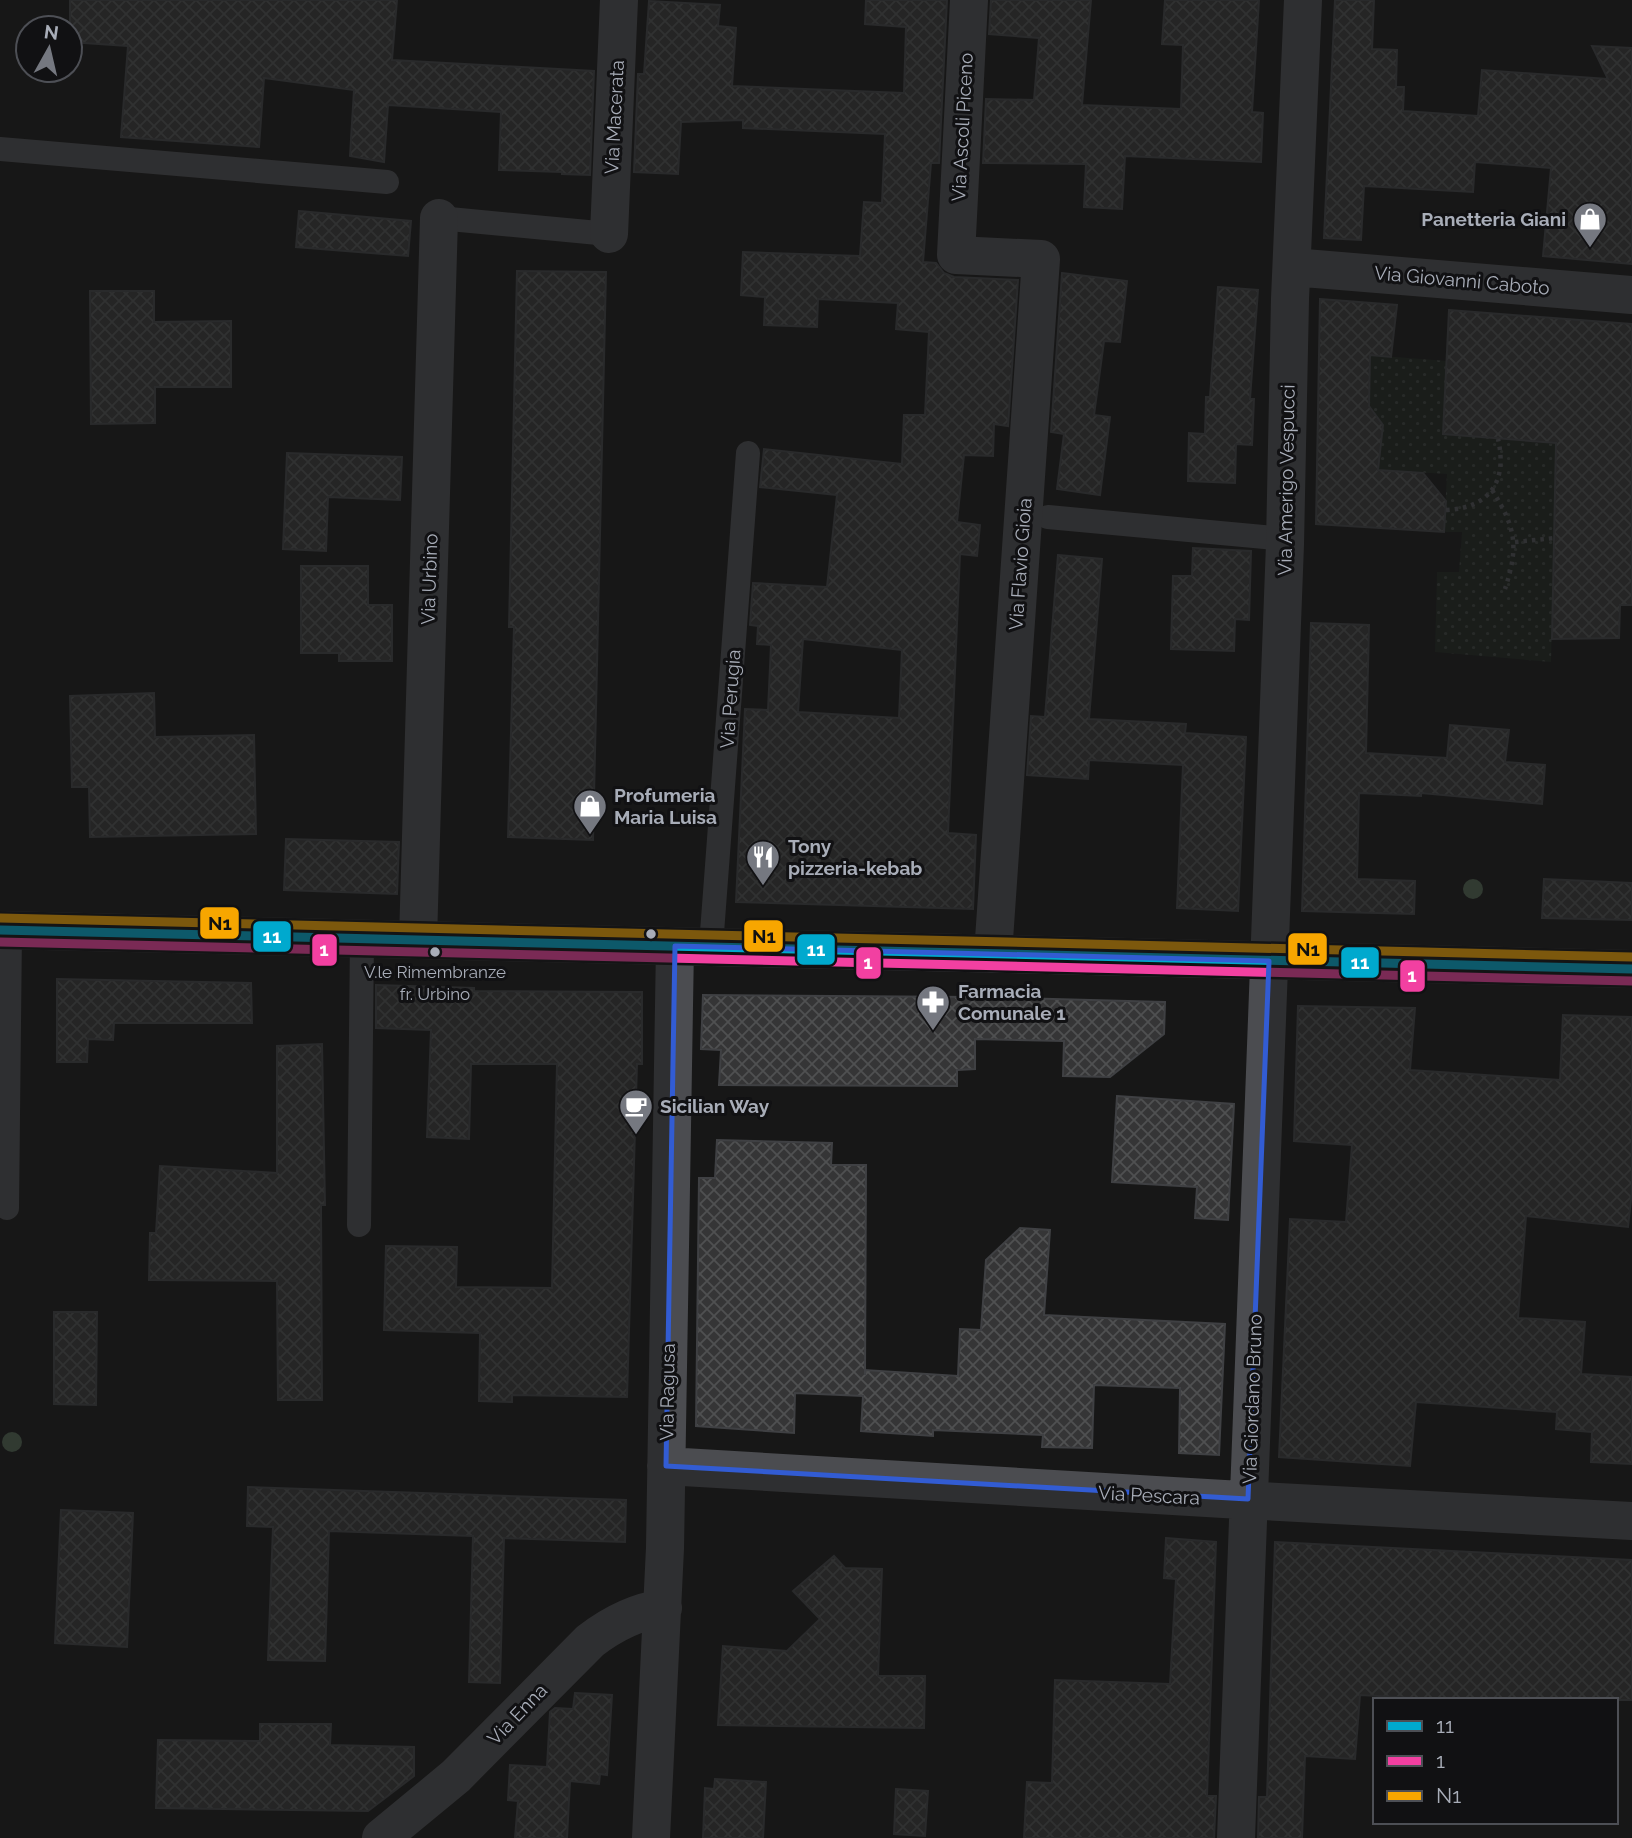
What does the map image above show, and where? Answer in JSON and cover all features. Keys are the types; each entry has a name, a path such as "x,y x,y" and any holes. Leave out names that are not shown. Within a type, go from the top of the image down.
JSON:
{"street":[{"name":"Via Macerata","path":"608,234 619,0"},
{"name":"Via Ascoli Piceno","path":"956,255 969,0"},
{"name":"Via Amerigo Vespucci","path":"1269,961 1303,0"},
{"name":"Via Urbino","path":"418,940 439,218"},
{"name":"Via Flavio Gioia","path":"956,255 1041,259 993,954"},
{"name":"Via Giovanni Caboto","path":"1292,267 1632,295"},
{"path":"5,930 1632,969"},
{"name":"Via Ragusa","path":"651,1838 663,1608 666,1465 693,946"},
{"name":"Via Giordano Bruno","path":"1236,1838 1269,961"},
{"name":"Via Pescara","path":"666,1465 1632,1521"},
{"name":"Via Enna","path":"381,1838 456,1776 590,1641 636,1614 663,1608"}],"lane":[{"path":"0,149 387,182"},
{"path":"439,218 608,234"},
{"name":"Via Perugia","path":"693,946 748,453"},
{"path":"1048,517 1285,540"},
{"path":"5,930 7,1208"},
{"path":"359,1226 362,938"}],"path":[{"path":"1446,510 1470,508 1492,490 1500,469 1498,439"},
{"path":"1492,490 1508,516 1515,542 1512,570 1505,589"},
{"path":"1515,542 1555,538"}],"highlighted area":[{"path":"675,946 1269,961 1248,1499 666,1466"}],"shaded area":[{"path":"1370,355 1447,361 1443,434 1556,444 1551,662 1435,652 1437,572 1459,572 1462,532 1444,532 1447,474 1378,470 1383,425 1369,406"}],"building":[{"path":"70,0 397,0 392,60 594,71 590,175 499,170 501,112 388,105 384,162 350,156 354,90 264,78 259,147 121,137 128,46 84,43 84,14 70,14"},
{"path":"866,0 947,0 939,163 931,163 923,262 936,263 944,273 954,277 1018,280 1008,426 994,424 993,456 964,455 957,522 980,525 977,556 960,554 948,833 976,835 973,909 736,902 745,709 768,710 771,645 757,644 758,626 750,625 753,583 827,587 837,495 760,487 764,449 902,464 904,415 925,415 929,332 896,329 898,303 818,299 817,327 764,325 765,297 741,295 743,252 860,256 864,202 882,203 885,134 743,128 743,120 681,122 678,174 634,172 638,74 644,74 649,1 720,5 718,26 736,28 732,86 904,93 906,27 865,24","holes":["803,639 902,650 899,718 798,712"]},
{"path":"991,0 1091,0 1082,105 1181,109 1183,45 1162,44 1165,0 1259,0 1252,112 1263,113 1261,162 1125,156 1122,209 1084,207 1086,164 983,163 986,99 1034,100 1039,38 989,34"},
{"path":"1335,0 1374,0 1372,49 1397,50 1396,87 1404,87 1403,111 1478,116 1482,70 1608,79 1592,46 1632,48 1632,264 1543,256 1551,168 1475,162 1473,192 1364,186 1361,240 1324,238"},
{"path":"299,211 411,221 408,256 296,247"},
{"path":"517,271 606,272 593,840 508,837 514,627 509,627"},
{"path":"1062,273 1127,281 1120,342 1104,341 1094,415 1110,417 1100,495 1057,489 1064,434 1051,432"},
{"path":"1218,287 1258,290 1250,399 1254,399 1252,445 1236,444 1235,483 1188,481 1189,433 1205,434 1206,397 1210,397"},
{"path":"90,291 154,291 154,322 231,321 231,387 155,387 155,423 91,424"},
{"path":"1320,299 1397,305 1391,357 1370,355 1369,406 1383,425 1378,470 1423,473 1446,501 1444,532 1316,524"},
{"path":"1449,310 1632,324 1632,605 1620,605 1619,638 1552,639 1556,443 1443,434"},
{"path":"287,453 402,457 400,500 328,497 326,551 283,549"},
{"path":"1193,548 1251,551 1249,620 1235,619 1234,651 1171,649 1173,576 1192,576"},
{"path":"1058,555 1102,559 1089,719 1186,724 1185,733 1246,737 1238,911 1177,908 1183,765 1089,760 1088,779 1027,775 1031,716 1045,717"},
{"path":"301,566 368,566 368,605 392,605 392,661 339,661 339,653 301,653"},
{"path":"1311,623 1369,625 1366,753 1447,758 1450,725 1509,730 1505,762 1545,765 1542,804 1421,793 1421,796 1359,793 1357,879 1415,881 1414,914 1302,911"},
{"path":"154,693 155,737 254,735 256,834 90,837 89,787 72,787 70,696"},
{"path":"286,839 399,842 397,894 284,890"},
{"path":"1544,879 1632,883 1632,920 1542,918"},
{"path":"57,979 251,983 252,1023 114,1023 113,1040 88,1039 87,1062 57,1062"},
{"path":"376,985 474,988 474,991 642,992 642,1064 637,1064 627,1397 512,1395 512,1402 479,1401 480,1333 384,1330 386,1246 457,1247 456,1287 552,1288 557,1064 471,1064 469,1139 427,1137 431,1030 376,1028"},
{"path":"703,995 975,997 1165,1002 1164,1034 1110,1077 1063,1076 1064,1041 975,1039 975,1069 957,1070 957,1086 719,1085 721,1050 701,1049"},
{"path":"1298,1006 1415,1008 1410,1070 1560,1080 1563,1015 1632,1017 1632,1191 1628,1227 1526,1216 1518,1318 1585,1322 1581,1374 1632,1377 1632,1464 1591,1462 1592,1432 1556,1429 1557,1412 1416,1402 1410,1466 1279,1457 1290,1219 1346,1222 1352,1145 1294,1141"},
{"path":"322,1044 325,1205 321,1205 322,1400 278,1400 277,1281 149,1280 150,1233 156,1233 160,1166 277,1173 277,1046"},
{"path":"1117,1096 1234,1104 1228,1220 1195,1218 1197,1187 1112,1182"},
{"path":"717,1140 832,1143 831,1165 866,1165 865,1370 958,1376 960,1329 981,1330 986,1260 1020,1228 1050,1230 1044,1315 1225,1324 1219,1455 1179,1453 1180,1388 1094,1385 1092,1448 1042,1447 1043,1435 933,1430 933,1436 861,1431 863,1396 795,1393 794,1433 696,1426 699,1178 715,1178"},
{"path":"54,1312 97,1312 96,1405 54,1404"},
{"path":"248,1487 626,1500 625,1542 504,1538 500,1683 469,1682 473,1536 329,1531 325,1661 268,1660 273,1527 247,1526"},
{"path":"61,1510 133,1513 127,1647 55,1643"},
{"path":"1166,1538 1216,1542 1207,1796 1216,1796 1214,1838 1024,1838 1027,1782 1052,1783 1055,1680 1170,1684 1176,1579 1164,1578"},
{"path":"1275,1542 1632,1560 1632,1700 1360,1695 1355,1759 1305,1756 1302,1838 1258,1838 1259,1797 1267,1797"},
{"path":"834,1556 845,1568 882,1569 878,1676 925,1676 924,1728 718,1725 723,1646 787,1651 820,1619 793,1591"},
{"path":"575,1693 612,1695 607,1775 600,1774 599,1784 570,1781 567,1838 515,1838 518,1801 508,1800 510,1765 547,1767 550,1712 555,1708 573,1709"},
{"path":"260,1724 331,1724 330,1745 414,1747 414,1776 368,1811 156,1808 158,1740 260,1741"},
{"path":"715,1779 766,1782 763,1838 703,1838 705,1788 714,1789"},
{"path":"896,1789 928,1791 925,1836 894,1834"}],"transit line":[{"name":"N1","path":"0,918 1632,957"},
{"name":"11","path":"0,930 1632,969"},
{"name":"1","path":"0,942 1632,981"}],"place":[{"name":"Panetteria Giani","path":"1590,249"},
{"name":"Profumeria Maria Luisa","path":"590,836"},
{"name":"Tony pizzeria-kebab","path":"763,887"},
{"name":"V.le Rimembranze fr. Urbino","path":"435,952"},
{"name":"Farmacia Comunale 1","path":"933,1032"},
{"name":"Sicilian Way","path":"636,1136"}]}
